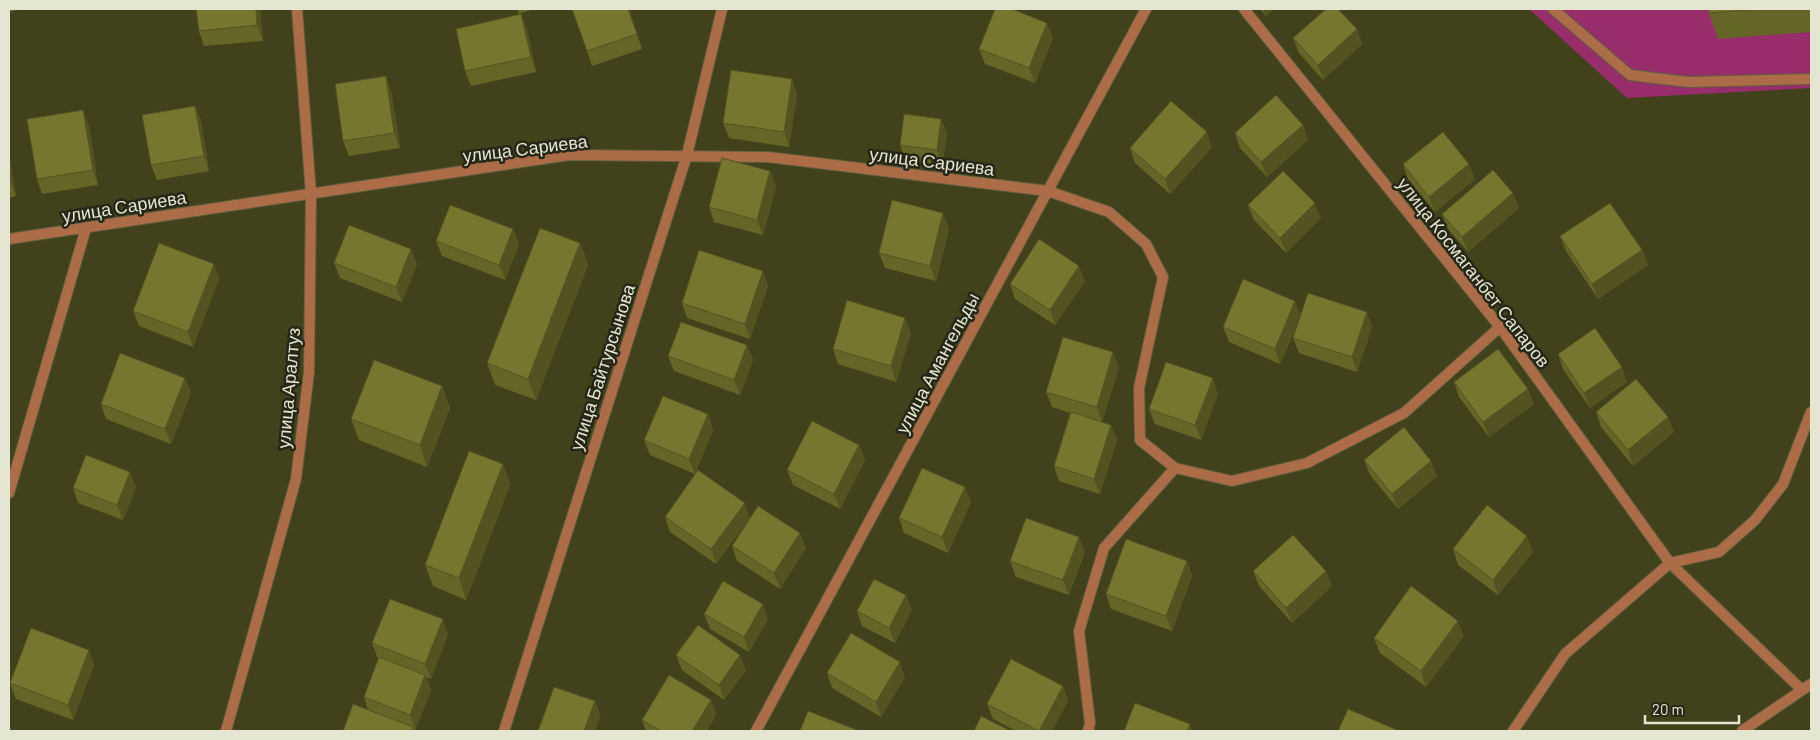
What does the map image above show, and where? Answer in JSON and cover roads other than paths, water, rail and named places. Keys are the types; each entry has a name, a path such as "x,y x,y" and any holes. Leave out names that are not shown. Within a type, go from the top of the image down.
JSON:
{"street":[{"name":"улица Аралтуз","path":"226,731 296,478 309,372 311,194 297,9"},
{"name":"улица Байтурсынова","path":"504,731 687,155 722,9"},
{"name":"улица Амангельды","path":"756,731 1146,9"},
{"name":"улица Космаганбет Сапаров","path":"1244,9 1500,327 1670,563 1802,690"},
{"path":"1553,9 1630,76 1688,82 1811,78"},
{"name":"улица Сариева","path":"9,239 569,155 768,157 1048,191 1108,212 1146,244 1163,277 1139,388 1140,440 1175,468"},
{"path":"9,493 86,228"},
{"path":"1088,731 1090,723 1079,631 1104,548 1175,468 1232,481 1307,463 1404,413 1500,327"},
{"path":"1513,731 1565,654 1670,563 1719,552 1755,520 1782,484 1811,412"},
{"path":"1742,731 1811,684"}]}
